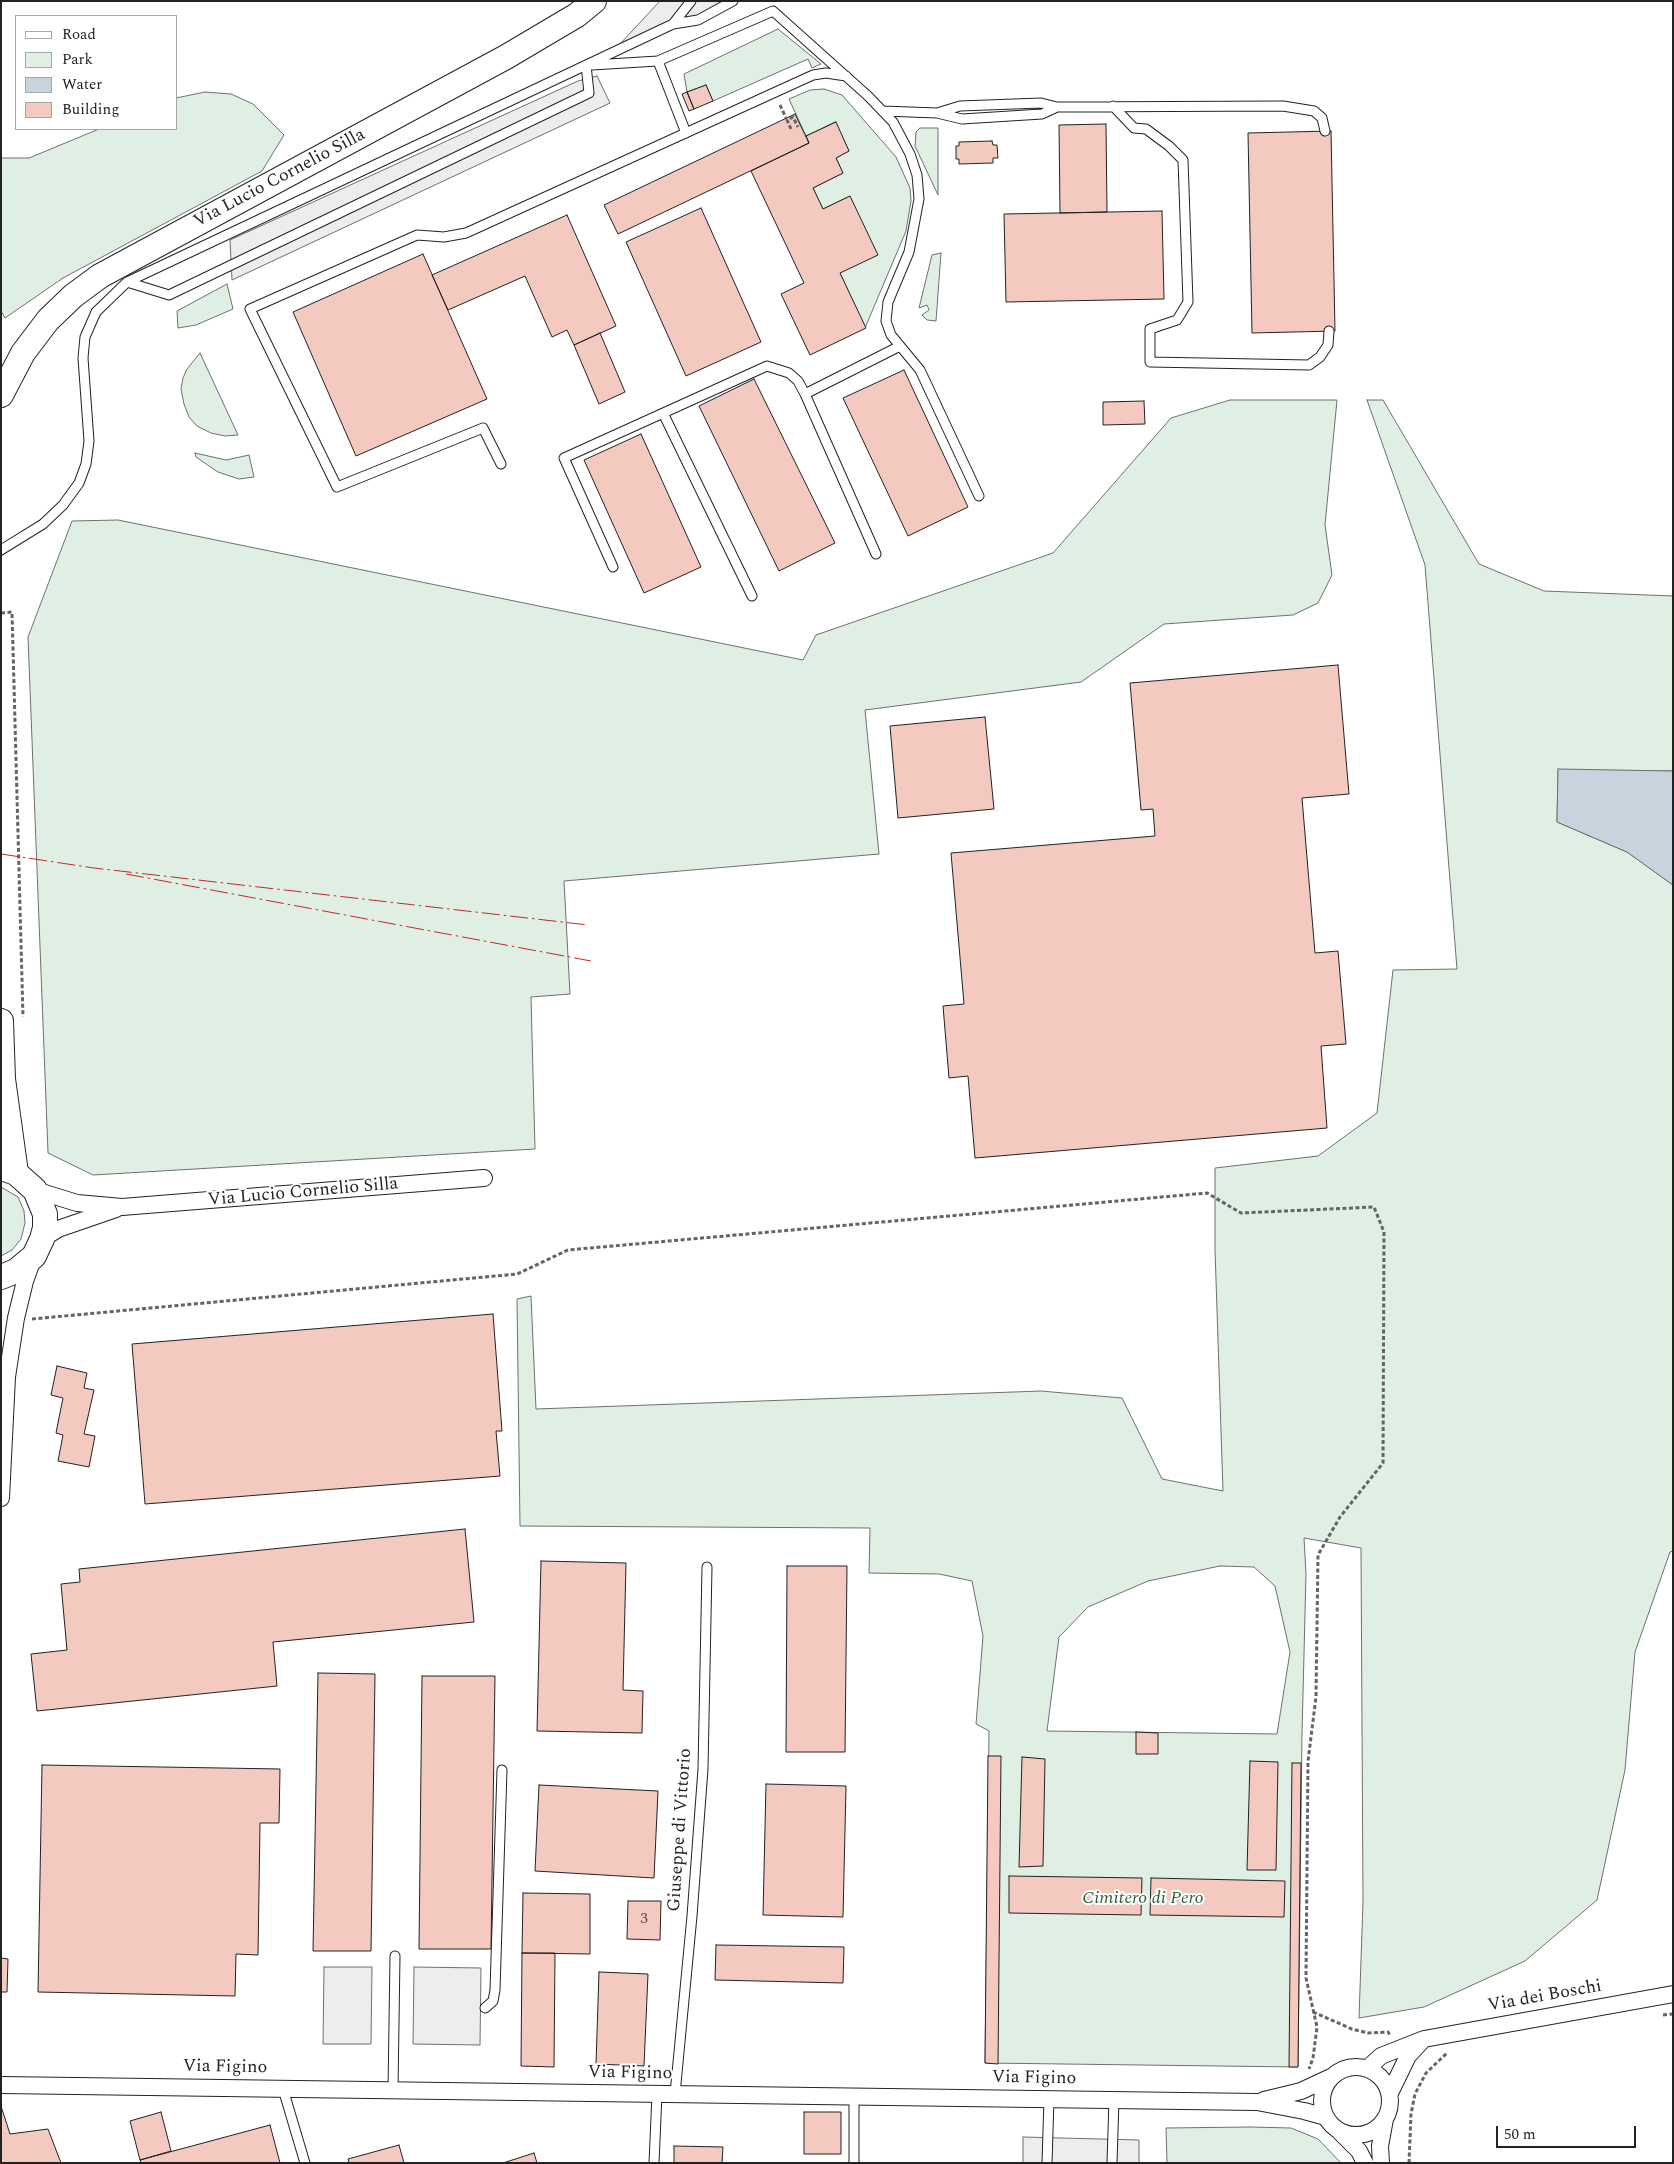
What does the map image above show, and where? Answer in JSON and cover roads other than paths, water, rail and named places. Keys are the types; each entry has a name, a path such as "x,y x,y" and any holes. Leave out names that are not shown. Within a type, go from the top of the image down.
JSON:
{"street":[{"name":"Via Lucio Cornelio Silla","path":"1,396 23,352 48,320 72,296 100,276 506,57 577,15 594,1"},
{"name":"Via Lucio Cornelio Silla","path":"12,1024 2,1081 8,1171 35,1190 77,1203 122,1207 484,1178"},
{"name":"Via Lucio Cornelio Silla","path":"35,1190 44,1214 38,1248"},
{"name":"Via Lucio Cornelio Silla","path":"1,1277 16,1271 58,1229 122,1207"},
{"path":"1,1498 8,1377 16,1318 25,1281 38,1248"},
{"path":"1,1354 8,1377"},
{"name":"Via dei Boschi","path":"1368,2068 1381,2056 1404,2052 1424,2039 1673,1994"},
{"name":"Via dei Boschi","path":"1390,2093 1404,2052"},
{"path":"1338,2130 1350,2135 1362,2135 1377,2128 1385,2119 1389,2111 1390,2093 1381,2076 1368,2068 1348,2067 1331,2077 1324,2088 1322,2096 1322,2107 1326,2117 1338,2130 1359,2150 1365,2163"},
{"name":"Via Figino","path":"1257,2102 1301,2092 1331,2077"},
{"name":"Via Figino","path":"1,2085 1257,2102 1304,2110 1326,2117"},
{"path":"1382,2163 1380,2146 1385,2119"}],"lane":[{"path":"672,24 691,1"},
{"path":"672,24 698,20 733,1"},
{"path":"127,282 169,295 590,93 586,65 658,61 773,11 846,76 893,122 910,154 917,175 919,199 917,219 909,252 888,302 886,321 891,335 920,370 979,496"},
{"name":"Via Lucio Cornelio Silla","path":"1,550 24,538 54,514 76,489 83,475 88,441 83,358 86,337 96,312 127,282 672,24"},
{"path":"658,61 686,133"},
{"path":"501,464 483,428 338,487 250,309 417,235 444,237 466,233 813,75 826,73 846,76"},
{"path":"937,113 960,106 1041,103 1057,107 1302,108 1314,111 1322,118 1326,131"},
{"path":"1113,106 1134,128 1146,130 1170,146 1183,160 1188,302 1177,320 1150,330 1150,362 1309,365 1320,357 1328,345 1329,331"},
{"path":"882,111 937,113 962,119 1042,114 1057,107"},
{"path":"805,394 900,346"},
{"path":"613,568 564,458 767,366 789,373 798,381 876,554"},
{"path":"663,413 752,596"},
{"name":"Giuseppe di Vittorio","path":"675,2094 692,1916 703,1769 707,1567"},
{"path":"485,2008 493,2001 495,1990 502,1770"},
{"path":"393,2090 395,1956"},
{"path":"283,2089 306,2163"},
{"path":"654,2163 657,2094"},
{"path":"854,2097 854,2163"},
{"path":"1047,2163 1049,2099"},
{"path":"1112,2163 1114,2100"}],"water":[{"path":"1558,769 1673,771 1673,885 1627,852 1557,822"}],"park label":[{"name":"Cimitero di Pero","path":"1143,1899"}]}
